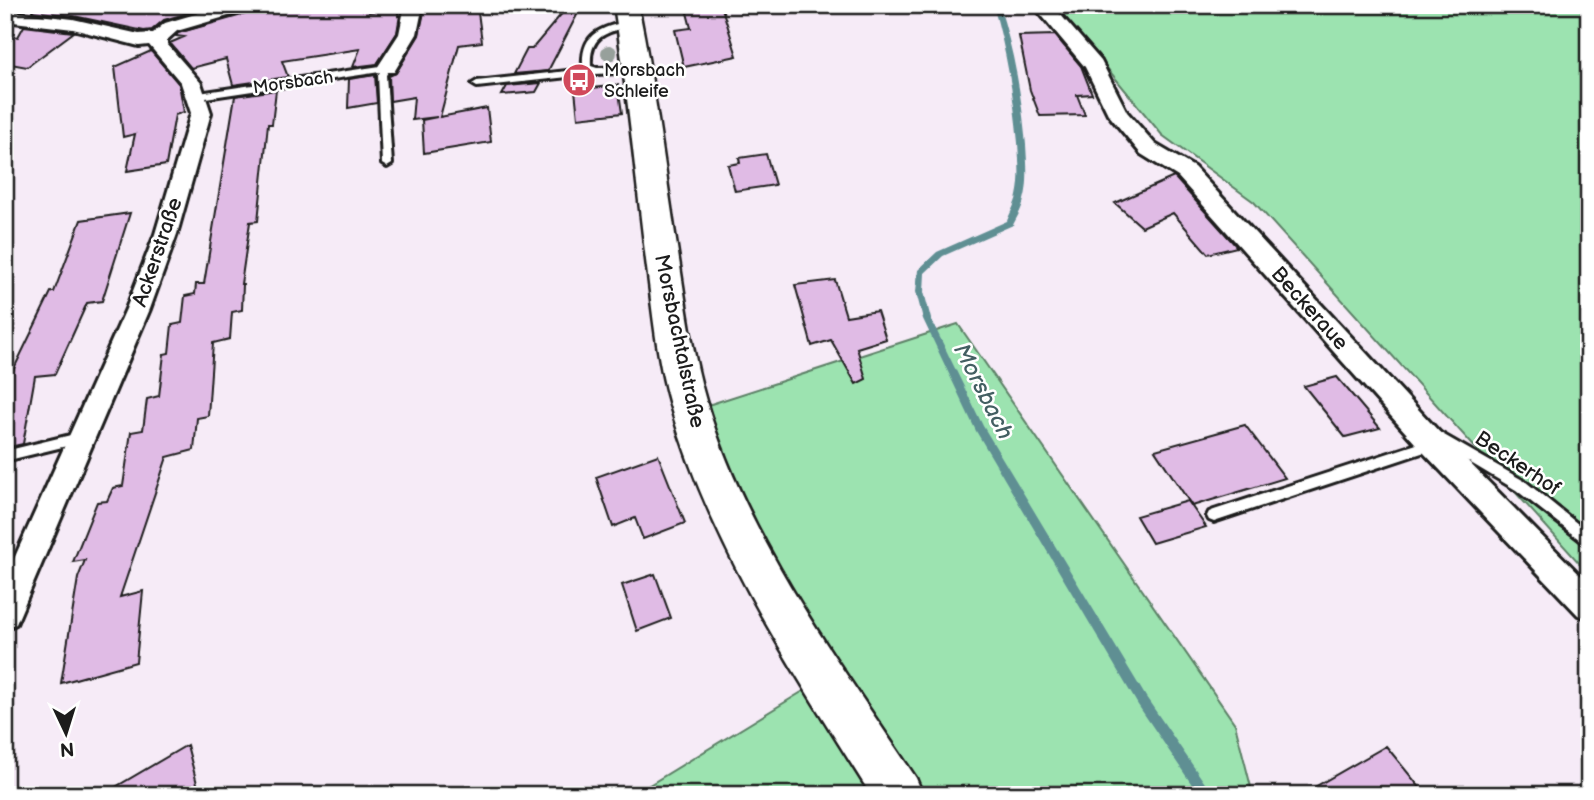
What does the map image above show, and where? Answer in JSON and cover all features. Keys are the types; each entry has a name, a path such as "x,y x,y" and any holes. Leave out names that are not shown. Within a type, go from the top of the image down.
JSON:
{"main road":[{"name":"Morsbachtalstraße","path":"627,15 616,71 648,166 672,325 688,402 703,449 727,508 769,592 899,795"}],"street":[{"path":"5,16 73,24 139,40 158,38 171,27 246,5"},
{"path":"387,68 408,34 414,5"},
{"name":"Beckeraue","path":"1042,5 1094,65 1118,114 1148,149 1186,172 1425,435 1589,605"},
{"path":"158,38 158,45 186,75 199,96"},
{"name":"Ackerstraße","path":"5,614 84,437 166,234 201,113 199,96"}],"lane":[{"path":"616,71 587,67 585,55 587,45 598,34 627,15"},
{"name":"Morsbach","path":"199,96 387,68"},
{"path":"387,68 382,75 387,164"},
{"path":"477,84 616,71"},
{"path":"1214,516 1425,435"},
{"name":"Beckerhof","path":"1425,435 1521,485 1589,541"},
{"path":"5,456 84,437"}],"green space":[{"path":"1055,5 1589,5 1589,574 1254,202 1162,135"},
{"path":"958,324 1235,724 1253,795 633,795 841,668 778,581 732,476 708,405"}],"building":[{"path":"35,5 216,5 164,20 152,30 144,31 74,16 32,11"},
{"path":"257,5 367,5 369,12 398,9 398,16 400,15 397,33 377,64 353,67 360,49 282,61 288,77 233,85 226,59 191,68 170,43 184,37 176,36 178,33 253,12"},
{"path":"477,5 482,42 459,45 440,117 487,108 491,142 424,153 422,120 437,117 412,120 414,97 390,101 389,76 396,73 419,35 424,12"},
{"path":"569,5 579,11 548,71 514,74 527,49 532,49"},
{"path":"685,5 721,5 737,56 684,67 675,30 691,28"},
{"path":"24,26 74,32 27,67 5,63 5,35 18,37"},
{"path":"1055,35 1081,66 1092,94 1077,95 1085,115 1040,116 1030,90 1019,36"},
{"path":"151,51 179,84 184,112 175,115 166,165 127,171 135,134 123,137 115,67"},
{"path":"375,75 377,103 348,108 349,79"},
{"path":"541,83 536,92 502,95 507,86"},
{"path":"618,85 622,113 578,118 575,90"},
{"path":"276,90 272,124 268,124 258,221 250,222 241,284 242,310 232,312 230,339 213,343 208,416 197,418 194,450 167,457 120,597 143,591 136,662 61,683 78,578 85,560 73,562 97,502 107,501 113,488 123,486 131,432 143,430 147,399 159,396 164,354 169,353 172,325 182,323 185,296 195,294 196,284 204,284 235,96"},
{"path":"766,154 775,185 735,191 728,165 740,163 739,158"},
{"path":"1174,177 1237,247 1208,254 1173,213 1142,227 1115,203"},
{"path":"130,213 102,301 87,303 55,374 35,376 23,444 5,448 5,387 51,292 54,292 81,220"},
{"path":"835,280 846,316 877,311 886,339 857,348 866,379 856,384 831,340 812,346 795,285"},
{"path":"1337,377 1380,428 1345,437 1304,386"},
{"path":"1245,425 1285,478 1192,506 1155,450"},
{"path":"658,455 685,523 643,539 635,518 613,527 596,477"},
{"path":"1188,501 1206,527 1152,543 1136,516"},
{"path":"655,574 671,618 637,631 622,585"},
{"path":"187,745 200,795 102,795"},
{"path":"1386,746 1426,795 1301,795"}],"waterway":[{"name":"Morsbach","path":"996,5 1007,46 1021,130 1021,198 1010,223 940,254 921,272 920,292 927,319 979,428 1142,701 1207,795"}],"place":[{"name":"Morsbach Schleife","path":"579,80"}]}
